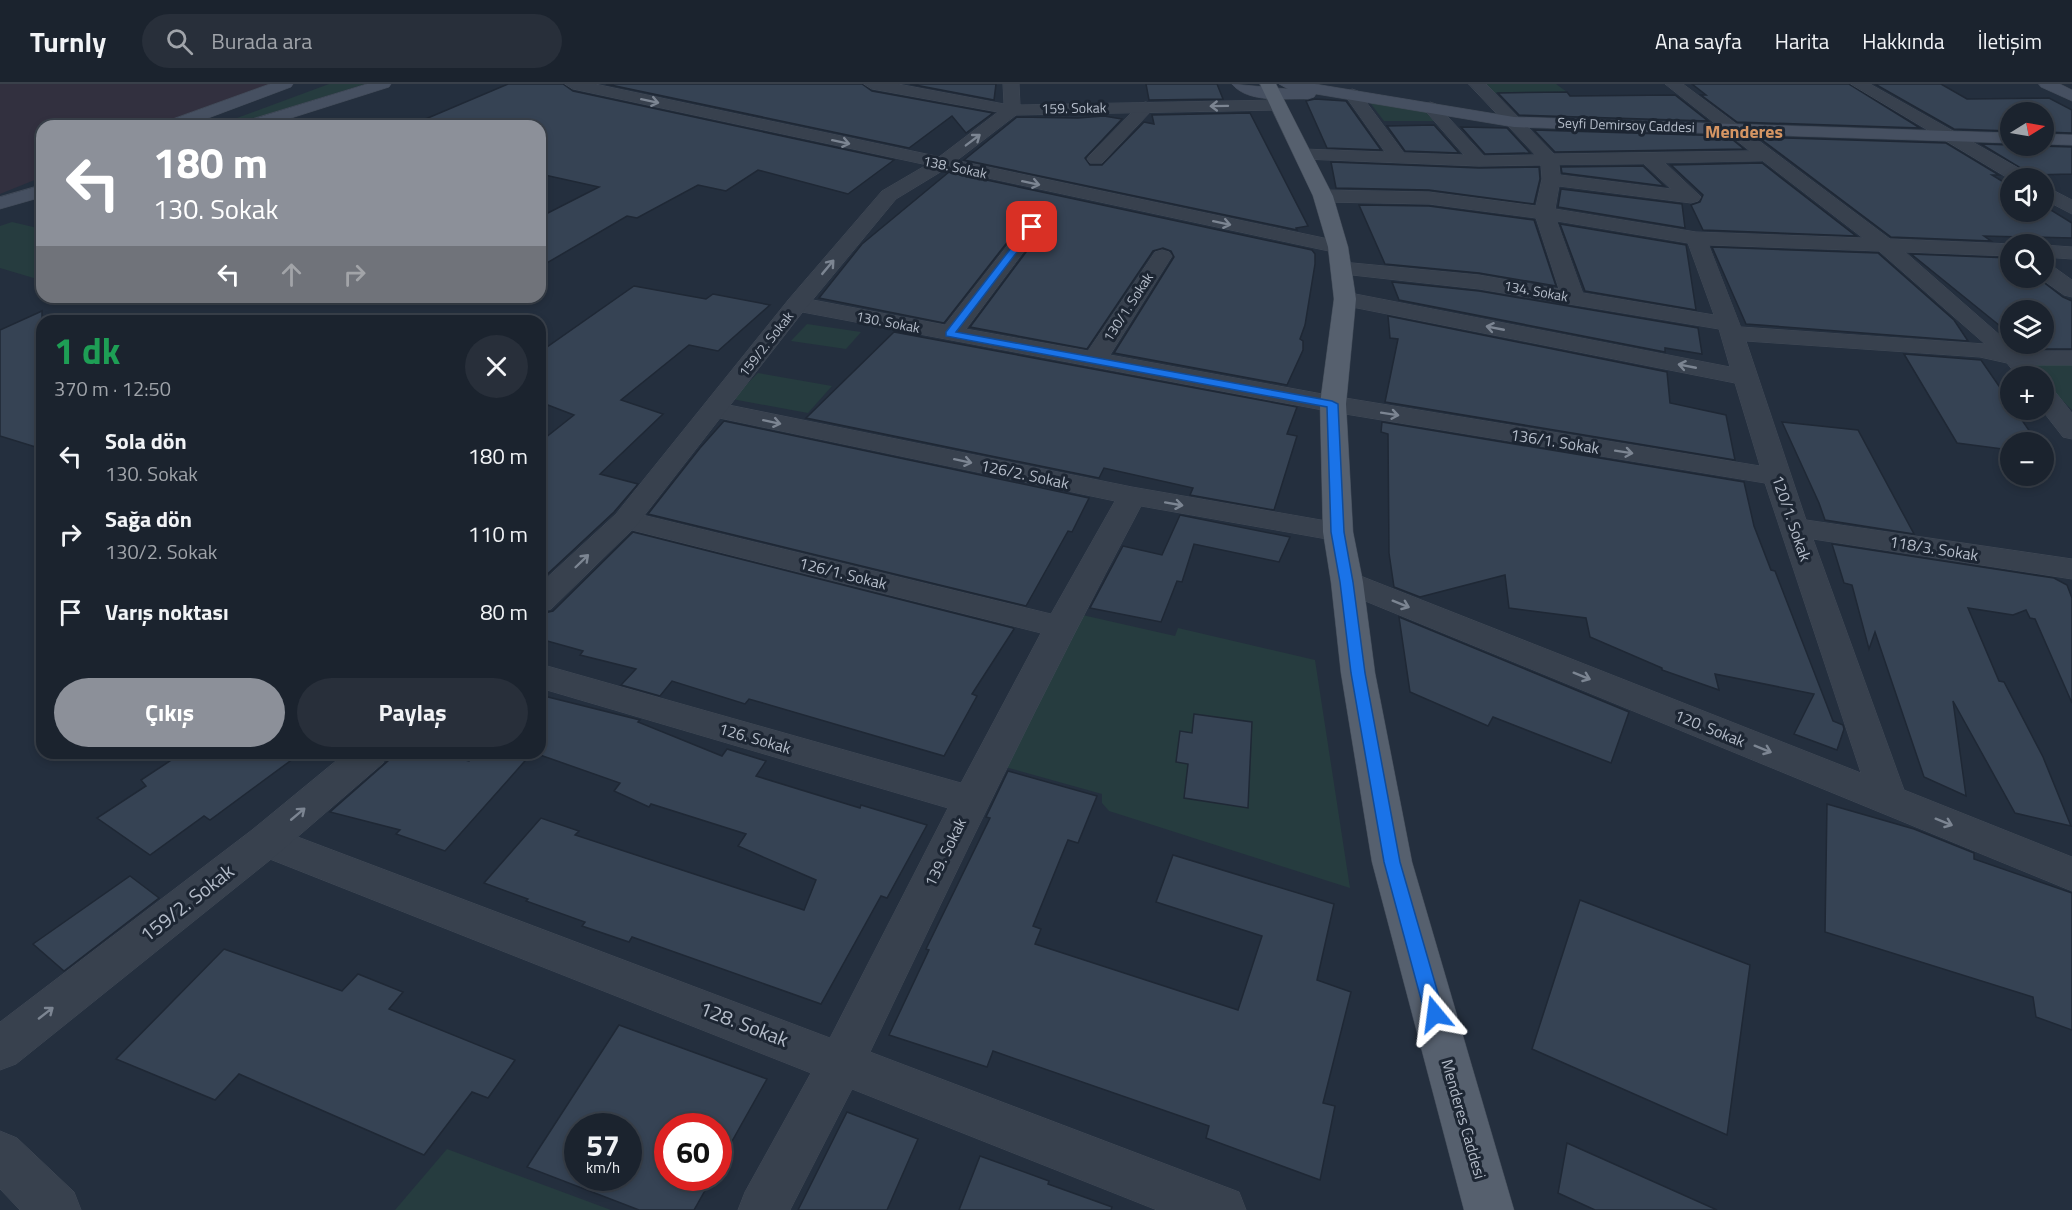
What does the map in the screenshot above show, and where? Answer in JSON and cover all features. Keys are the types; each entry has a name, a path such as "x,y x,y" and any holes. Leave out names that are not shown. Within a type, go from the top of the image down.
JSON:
{"main road":[{"path":"187,120 285,84"},
{"path":"268,120 383,84"},
{"name":"Seyfi Demirsoy Caddesi","path":"1240,84 1249,90 1352,94 1514,122 2000,138"},
{"path":"2047,84 2072,96"},
{"path":"2067,84 2072,86"},
{"name":"Menderes Caddesi","path":"1276,91 1323,196 1342,271 1332,404 1338,532 1347,582 1358,673 1392,862 1489,1210"},
{"path":"2054,139 2072,140"},
{"path":"0,203 33,194"}],"street":[{"name":"138. Sokak","path":"573,84 941,164 1342,271"},
{"name":"159. Sokak","path":"872,84 907,87 1012,110 1146,107 1276,91"},
{"path":"1011,84 1012,110"},
{"path":"1478,84 1514,122 1550,169 1544,213 1573,297"},
{"path":"1673,84 1882,244 2021,366"},
{"path":"1859,84 2004,168"},
{"path":"1352,94 1398,157"},
{"path":"1096,159 1146,107"},
{"path":"1431,107 1479,161"},
{"name":"159/2. Sokak","path":"546,596 626,520 797,304 889,195 941,164 1012,110"},
{"path":"1303,154 1398,157 1430,161 1479,161 1550,169 1691,197 1650,159"},
{"path":"1550,169 1650,159 1767,156"},
{"path":"1323,196 1429,198 1544,213 1696,238 2000,250"},
{"path":"2054,197 2072,208"},
{"path":"950,334 1032,227"},
{"name":"120/1. Sokak","path":"1696,238 1730,328 1744,377 1888,799"},
{"path":"2054,252 2072,253"},
{"name":"130/1. Sokak","path":"1095,359 1162,256"},
{"path":"1342,271 1744,377"},
{"name":"134. Sokak","path":"1342,271 1479,282 1573,297 1730,328 1980,350 2018,366"},
{"path":"2054,278 2072,290"},
{"name":"130. Sokak","path":"797,304 1332,404"},
{"name":"134. Sokak","path":"2033,366 2072,358"},
{"name":"136/1. Sokak","path":"1332,404 1778,477"},
{"path":"2054,408 2068,426"},
{"name":"126/2. Sokak","path":"714,410 1132,496 1338,532"},
{"name":"139. Sokak","path":"763,1210 842,1062 971,800 1060,627 1132,496"},
{"name":"126/1. Sokak","path":"626,520 1060,627"},
{"name":"118/3. Sokak","path":"1796,526 2072,569"},
{"name":"120. Sokak","path":"1347,582 2072,874"},
{"name":"126. Sokak","path":"546,678 971,800"},
{"name":"159/2. Sokak","path":"0,1049 266,841 362,759"},
{"name":"128. Sokak","path":"266,841 1221,1210"},
{"path":"0,1155 56,1210"}],"shaded area":[{"path":"0,84 272,84 176,120 36,120 36,179 0,194"}],"green space":[{"path":"329,84 365,84 248,120 231,120"},
{"path":"1485,84 1556,84 1567,92 1493,93"},
{"path":"1368,100 1424,110 1434,121 1384,121"},
{"path":"12,222 36,228 36,279 0,268 0,226"},
{"path":"807,324 861,332 846,349 791,341"},
{"path":"2026,363 2072,363 2072,410 2054,392 2054,366 2029,366"},
{"path":"758,373 832,386 808,413 732,399"},
{"path":"1078,614 1175,636 1178,628 1315,660 1350,888 1109,811 1102,803 1102,794 998,765"},
{"path":"447,1149 611,1210 395,1210"}],"building":[{"path":"508,84 563,84 573,91 894,160 848,194 758,170 726,191 698,185 637,218 627,216 546,263 546,214 599,187 546,175 546,120 423,120"},
{"path":"606,84 862,84 872,91 993,113 966,133 952,116 909,148"},
{"path":"910,84 996,84 994,100"},
{"path":"1146,84 1217,84 1223,99 1149,100"},
{"path":"1692,84 1849,84 1920,128 1737,122 1701,95 1706,95"},
{"path":"1875,84 1941,84 1967,99 2049,98 2072,110 2072,133 2054,132 2054,102 2000,102 2000,131 1954,129"},
{"path":"1567,92 1570,96 1675,95 1708,121 1519,115 1498,93"},
{"path":"1315,99 1346,101 1381,150 1327,148 1306,101"},
{"path":"1250,113 1308,226 1296,228 1297,230 964,160 1017,117 1104,116 1122,119 1085,158 1090,165 1102,165 1144,122 1154,124 1152,115"},
{"path":"1434,125 1459,153 1405,151 1387,126"},
{"path":"1461,127 1507,128 1530,153 1485,154"},
{"path":"1534,130 1728,136 1744,149 1555,152"},
{"path":"1758,137 1946,143 1999,175 1992,175 2000,180 2000,222 2054,222 2054,212 2072,223 2072,238 2054,238 2054,234 1984,236 1991,241 1891,237"},
{"path":"1981,144 2000,145 2000,156"},
{"path":"2054,146 2072,147 2072,174 2054,174 2054,168 2020,168 2001,156 2054,156"},
{"path":"1331,162 1479,168 1539,167 1540,179 1534,204 1429,190 1336,188"},
{"path":"1762,163 1856,236 1703,230 1691,205 1700,202 1703,195 1671,165"},
{"path":"1643,166 1664,186 1562,173 1561,167"},
{"path":"949,172 1312,250 1315,254 1315,264 1305,325 1300,339 1303,341 1303,350 1287,385 1114,353 1174,257 1171,251 1163,248 1153,251 1087,349 970,327 1044,228 1039,221 1023,222 944,323 819,298 862,244"},
{"path":"1561,189 1682,204 1685,228 1558,207"},
{"path":"1359,205 1429,206 1534,220 1556,286 1479,273 1385,264"},
{"path":"1560,224 1686,245 1696,310 1585,291"},
{"path":"1712,247 1878,253 1954,320 1968,341 1746,324"},
{"path":"1911,254 2000,258 2000,288 2051,288 2072,301 2072,349 2054,349 2054,300 2000,300 2000,326"},
{"path":"1392,282 1479,291 1698,328 1702,354 1665,348 1665,352 1399,300"},
{"path":"634,286 706,299 713,294 770,305 718,351 689,345 621,400 663,414 600,474 638,484 614,512 546,575 546,437 574,415 546,404 546,348"},
{"path":"42,311 42,315 36,315 36,447 0,436 0,330"},
{"path":"1388,316 1667,372 1670,403 1726,415 1735,460 1385,402 1398,339 1390,338"},
{"path":"894,332 1297,407 1287,434 1297,436 1274,510 1190,495 1193,488 1104,468 1099,478 806,418"},
{"path":"1904,354 1981,360 2000,388 2000,420 2022,420 2030,432 2000,432 2000,449 1957,443"},
{"path":"724,421 1089,498 1072,532 1068,531 1026,606 648,514"},
{"path":"1382,422 1744,482 1754,526 1771,570 1775,571 1833,721 1843,725 1844,729 1837,750 1794,734 1814,694 1715,674 1719,690 1662,670 1662,668 1590,637 1586,618 1509,608 1505,575 1420,597 1394,587 1389,553 1388,434 1381,432"},
{"path":"1782,422 1858,430 1914,534 1825,520"},
{"path":"1180,515 1290,537 1279,562 1194,544 1182,582 1177,581 1161,622 1090,608 1123,546 1162,555"},
{"path":"633,532 1014,629 972,694 977,696 944,756 749,699 745,704 672,681 660,696 621,685 636,669 580,655 583,651 546,641 546,613 553,611"},
{"path":"1832,544 2054,578 2067,585 2072,598 2072,703 2035,619 2030,618 2026,610 2013,615 1968,608 1999,681 2004,682 2043,757 2071,826 2015,813 1953,701 1966,796 1924,777 1875,632 1869,649 1852,585 1844,583"},
{"path":"1399,617 1629,712 1611,763 1493,717 1488,726 1410,692"},
{"path":"546,696 640,720 638,722 722,756 727,749 766,761 756,776 860,808 861,805 927,825 887,898 881,896 821,1004 632,937 629,942 582,926 585,922 484,883 541,818 579,831 575,835 804,910 816,880 738,846 746,834 651,804 649,807 614,791 620,783 546,757"},
{"path":"1194,714 1252,722 1248,808 1184,798 1188,764 1176,762 1180,731 1192,733"},
{"path":"173,759 293,759 210,820 204,816 150,855 97,818 146,786 141,780"},
{"path":"390,759 469,761 471,759 527,759 445,851 396,834 400,830 330,812"},
{"path":"1008,771 1097,796 1078,843 1068,840 1033,926 1041,929 1035,944 1238,1010 1262,936 1156,902 1173,855 1334,904 1317,980 1351,992 1323,1103 1335,1106 1320,1180 1206,1138 1209,1126 993,1051 987,1067 889,1035 929,950 926,949 990,818 986,817"},
{"path":"1827,804 1914,829 1974,853 1974,859 2072,893 2072,1030 2036,1017 2033,997 1825,932"},
{"path":"130,876 159,898 64,971 33,944"},
{"path":"1580,900 1750,965 1727,1135 1532,1049"},
{"path":"224,949 342,991 358,974 403,992 389,1009 515,1060 488,1098 472,1092 424,1155 239,1074 215,1100 116,1059"},
{"path":"619,1025 767,1079 732,1141 732,1113 654,1113 654,1191 705,1191 694,1210 639,1210 590,1191 642,1191 642,1113 564,1113 564,1181 527,1167"},
{"path":"847,1112 918,1139 887,1210 798,1210"},
{"path":"1567,1143 1717,1210 1595,1210 1558,1193"},
{"path":"980,1156 1049,1181 1048,1184 1112,1207 1111,1210 959,1210"}],"district":[{"name":"Menderes","path":"1744,132"}],"route":[{"path":"1032,227 950,334 1332,404 1338,532 1347,582 1358,673 1392,862 1435,1014"}]}
